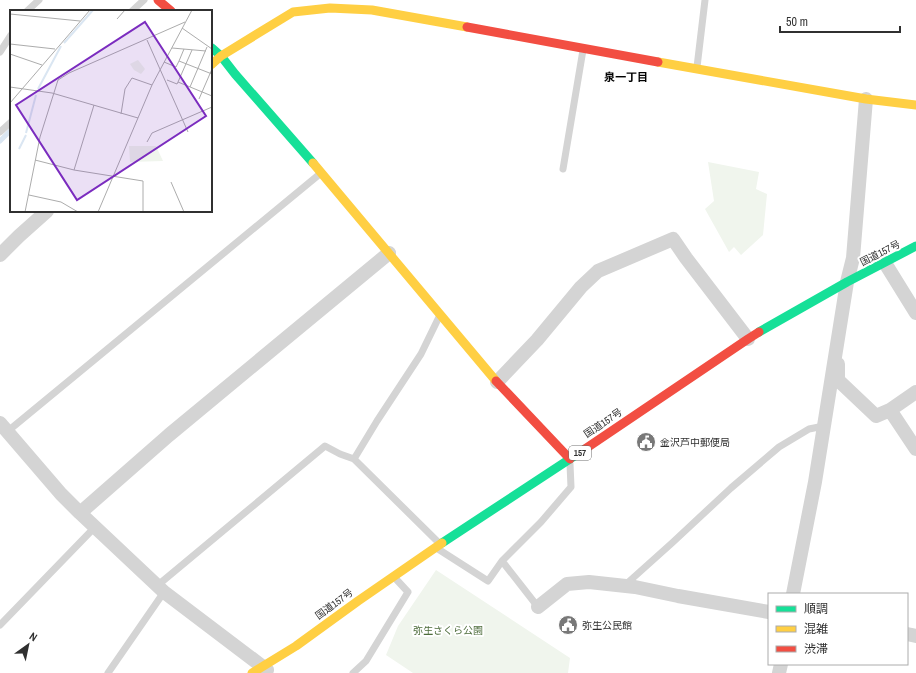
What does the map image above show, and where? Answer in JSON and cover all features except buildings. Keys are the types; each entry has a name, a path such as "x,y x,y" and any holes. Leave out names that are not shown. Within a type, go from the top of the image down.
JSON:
{"main road":[{"path":"158,0 170,10"},
{"path":"212,64 222,56 293,12 330,8 372,10 866,99 916,105"},
{"path":"212,48 222,56 235,74 322,173 440,316 497,382 570,460"},
{"name":"国道157号","path":"262,671 437,545 570,460 748,339 847,282 916,246"}],"street":[{"path":"793,593 815,482 847,282 853,258 866,99"},
{"path":"0,255 46,212"},
{"path":"497,382 537,340 581,287 598,271 673,239 748,339"},
{"path":"80,514 169,435 389,253"},
{"path":"885,263 916,313"},
{"path":"837,343 838,380 876,416 890,410 916,392"},
{"path":"890,410 916,449"},
{"path":"4,427 80,514 161,588 262,671"},
{"path":"538,607 567,584 589,582 634,587 768,612"}],"lane":[{"path":"28,10 39,0"},
{"path":"133,10 144,0"},
{"path":"697,68 705,0"},
{"path":"0,52 10,36"},
{"path":"563,169 583,48"},
{"path":"0,132 10,123"},
{"path":"4,427 322,173"},
{"path":"354,459 421,354 440,316"},
{"path":"624,586 731,488 779,447 809,429 824,426"},
{"path":"108,673 161,588 324,446 354,459 437,545 488,581 502,561 541,522 571,487 570,460"},
{"path":"0,625 95,527"},
{"path":"502,561 538,607"},
{"path":"353,673 366,661 408,592 393,576"}],"green space":[{"path":"708,162 759,172 756,189 767,194 763,235 741,255 734,247 729,252 705,209 714,201"},
{"name":"弥生さくら公園","path":"436,570 570,658 568,673 413,673 386,655 398,626"}],"waterway":[{"path":"0,141 10,131"}],"traffic: fast":[{"path":"212,48 221,56 313,163"},
{"path":"759,332 847,282 916,246"},
{"path":"442,543 585,449"}],"traffic: slow":[{"path":"212,64 221,56 293,12 330,8 372,10 467,27"},
{"path":"658,62 866,99 916,105"},
{"path":"313,163 496,381"},
{"path":"252,673 296,646 442,543"}],"traffic: jam":[{"path":"158,0 170,10"},
{"path":"467,27 658,62"},
{"path":"585,449 759,332"},
{"path":"496,381 570,459"}],"place":[{"name":"金沢芦中郵便局","path":"646,442"},
{"name":"弥生公民館","path":"568,625"}],"district":[{"name":"泉一丁目","path":"626,77"}]}
